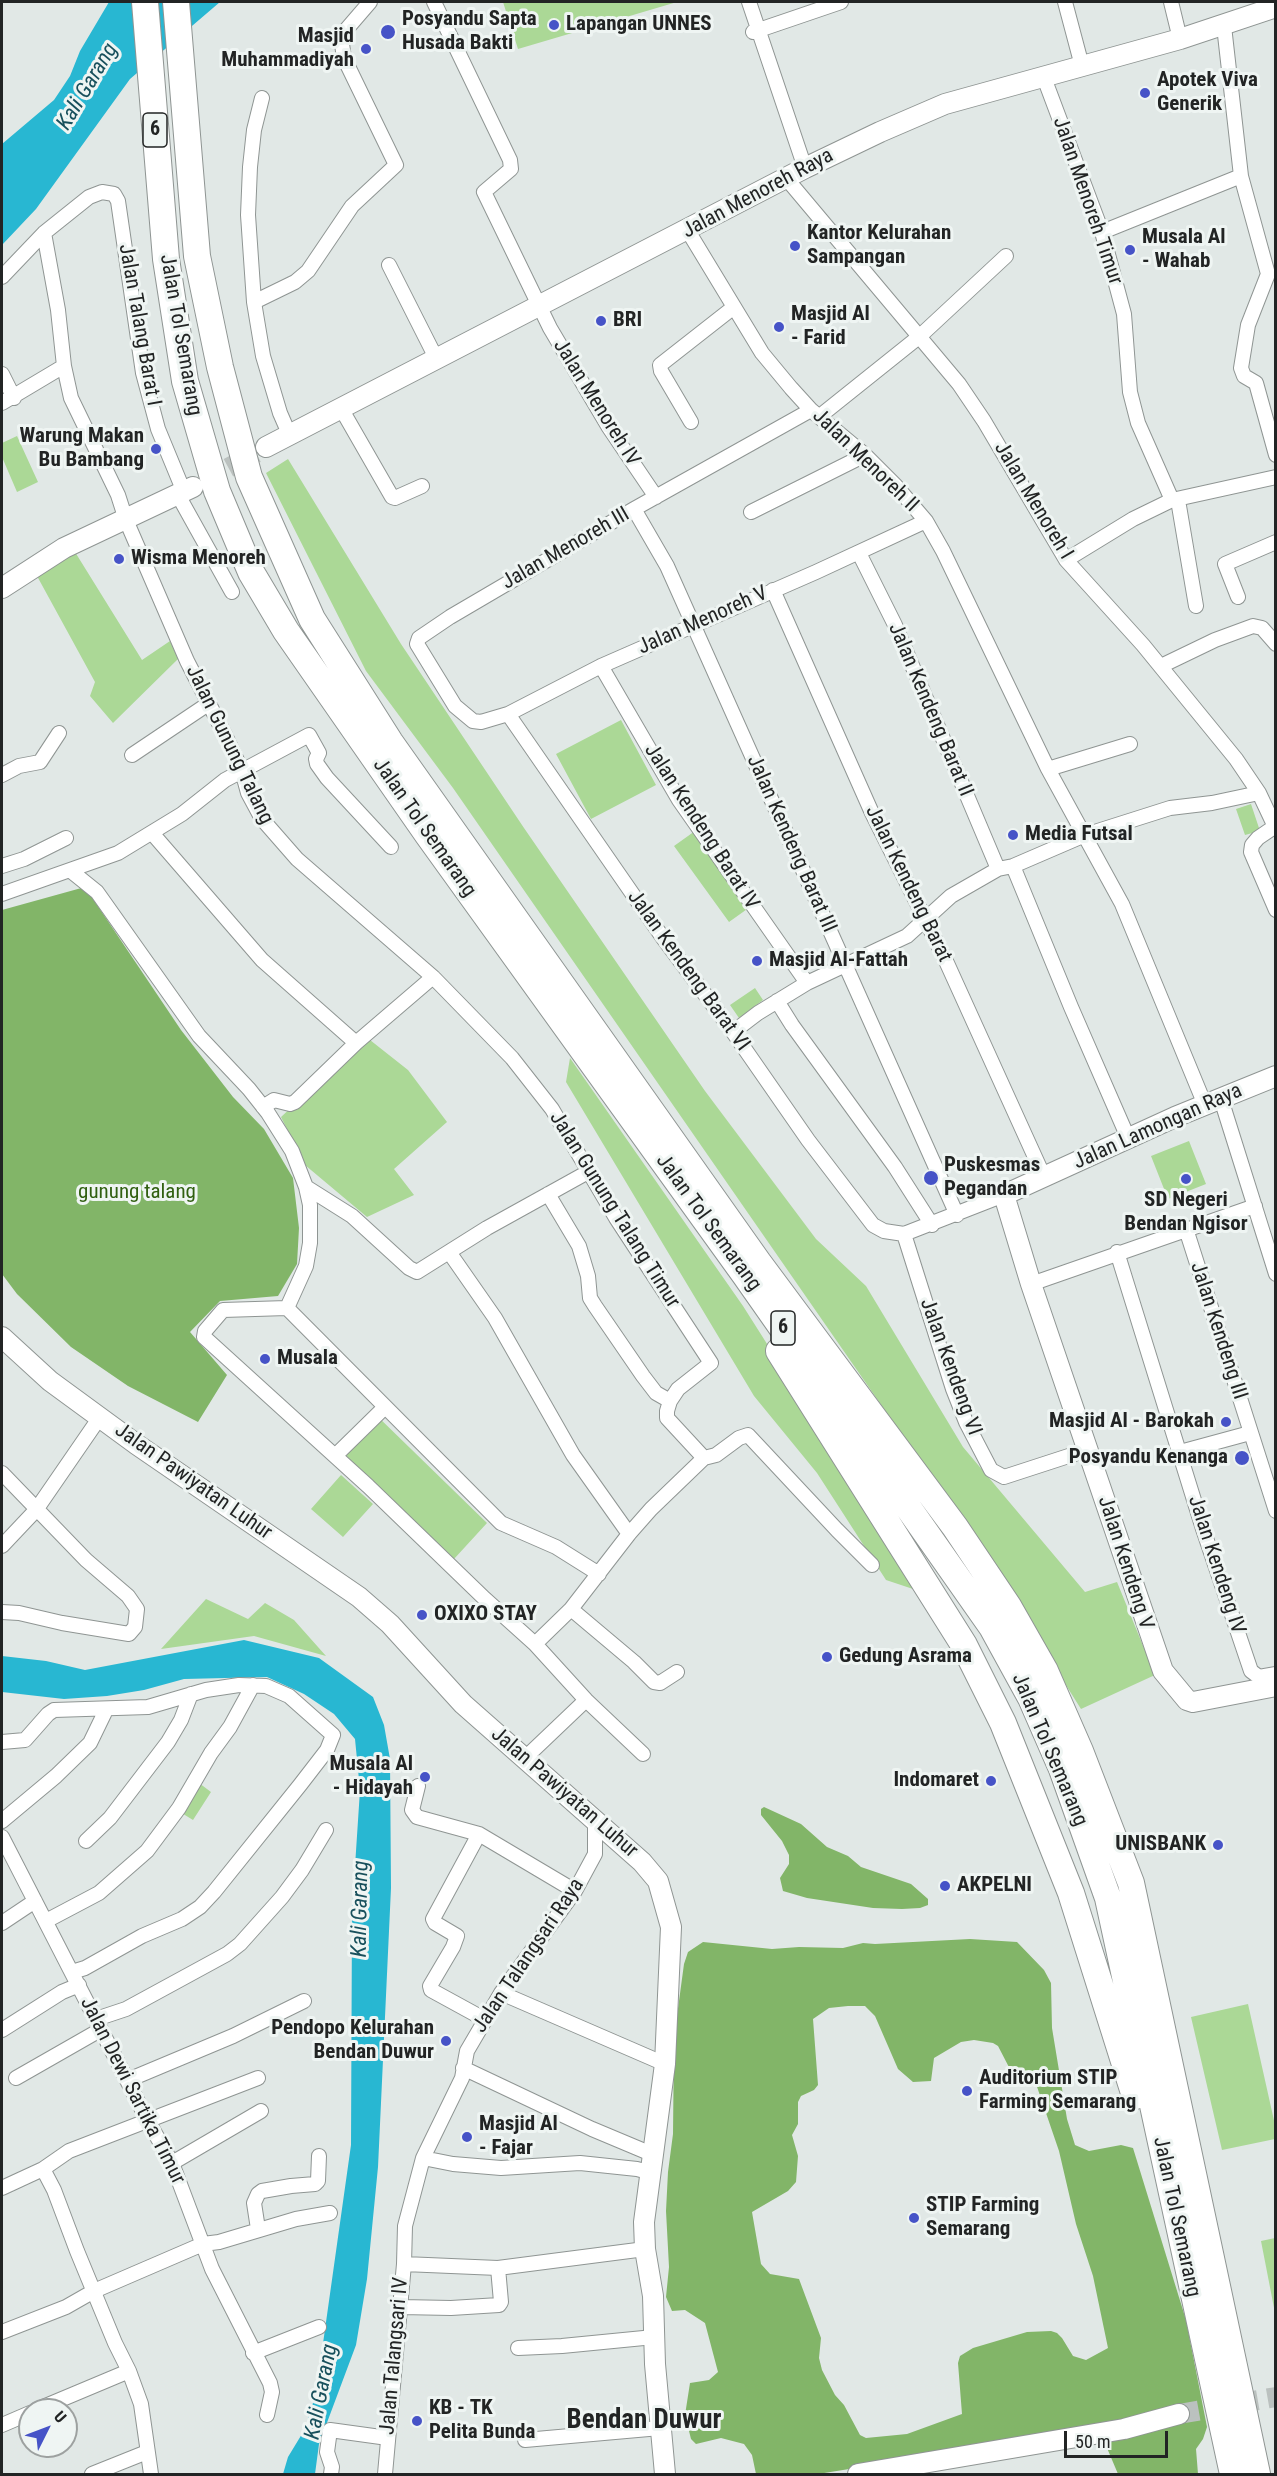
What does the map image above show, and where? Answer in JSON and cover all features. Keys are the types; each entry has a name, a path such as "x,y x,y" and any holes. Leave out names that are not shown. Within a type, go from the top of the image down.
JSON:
{"highway":[{"name":"Jalan Tol Semarang","path":"145,2 166,259 184,381 217,491 251,572 286,631 428,835 674,1176 992,1627 1031,1698 1062,1769 1108,1898 1233,2475"},
{"name":"Jalan Tol Semarang","path":"176,2 197,255 220,367 244,460 312,619 390,742 519,925 758,1262 955,1527 1008,1606 1045,1671 1080,1751 1131,1883 1257,2475"},
{"path":"674,1176 793,1373 898,1536 964,1645 1003,1723 1071,1893 1182,2248"}],"main road":[{"name":"Jalan Menoreh Raya","path":"266,447 342,410 786,178 880,132 945,104 1043,75 1180,39 1275,7"},
{"path":"2,588 64,549 185,491"},
{"name":"Jalan Lamongan Raya","path":"1004,1195 1275,1076"},
{"name":"Jalan Kendeng V","path":"1004,1195 1030,1284 1163,1671 1187,1700 1193,1702 1275,1686"},
{"name":"Jalan Pawiyatan Luhur","path":"2,1337 50,1381 176,1472 359,1597 390,1624 463,1704 620,1842 658,1881 671,1927 665,2064 644,2222 645,2249 653,2296 660,2428 665,2475"},
{"path":"858,2475 1124,2428 1179,2414"}],"street":[{"path":"254,302 295,282 308,271 352,206 363,193 396,165 344,58 342,44 345,31 370,2"},
{"name":"Jalan Menoreh IV","path":"434,2 510,160 511,169 484,192 540,307 593,403 656,497"},
{"path":"749,2 756,31 806,168"},
{"path":"756,31 842,2"},
{"path":"1065,2 1082,66"},
{"path":"1171,2 1180,39"},
{"path":"1224,26 1241,177 1272,274 1248,325 1241,368 1244,376 1256,383 1275,455"},
{"name":"Jalan Menoreh Timur","path":"1043,75 1102,232 1124,314 1130,392 1138,423 1175,500 1196,606"},
{"path":"262,98 254,130 248,214 254,302 263,356 280,412 290,436"},
{"path":"1102,232 1241,177"},
{"name":"Jalan Menoreh I","path":"786,178 959,384 984,421 1066,560 1161,666 1236,759 1259,794 1275,828 1258,838 1252,845 1251,852 1275,910"},
{"name":"Jalan Talang Barat I","path":"44,233 89,197 109,192 118,201 143,373 158,429 232,592"},
{"name":"Jalan Menoreh II","path":"688,231 762,353 815,413 865,455 896,486 926,521 943,551 1047,769 1122,904 1213,1102 1255,1206 1275,1274"},
{"path":"2,277 44,233"},
{"name":"Jalan Gunung Talang","path":"44,233 71,398 118,495 126,520 187,661 242,771 248,794 262,819 328,888 434,977 512,1058"},
{"name":"Jalan Menoreh III","path":"481,722 468,718 455,706 417,644 417,640 450,616 634,509 815,413 920,336 1006,256"},
{"path":"389,265 437,360"},
{"path":"691,422 660,365 734,307"},
{"path":"2,374 8,400 64,366"},
{"path":"342,410 392,497 395,498 422,486"},
{"path":"751,512 865,455"},
{"path":"1066,560 1133,519 1175,500 1275,477"},
{"name":"Jalan Kendeng Barat III","path":"634,509 667,566 957,1215"},
{"name":"Jalan Menoreh V","path":"481,722 508,714 601,666 859,553 926,521"},
{"path":"1238,597 1225,564 1275,542"},
{"name":"Jalan Kendeng Barat II","path":"859,553 895,625 998,869"},
{"name":"Jalan Kendeng Barat","path":"773,590 872,813 946,961 1044,1177"},
{"path":"1161,666 1215,640 1253,626 1262,628 1275,644"},
{"name":"Jalan Kendeng Barat IV","path":"601,666 678,800 807,983"},
{"path":"132,755 208,704"},
{"name":"Jalan Kendeng Barat VI","path":"508,714 663,938 733,1032 808,1140 873,1224 884,1231 904,1234"},
{"path":"2,775 19,766 40,762 59,733"},
{"path":"2,894 118,853 182,814 225,780 309,735 319,753 316,759 317,764 327,778 391,847"},
{"path":"1047,769 1130,744"},
{"path":"733,1032 807,983 907,936 951,896 998,869 1013,866 1084,835 1170,808 1212,804 1259,794"},
{"path":"152,833 262,960 356,1043"},
{"path":"2,866 24,859 66,838"},
{"path":"1013,866 1129,1140"},
{"path":"71,871 97,892 200,1036 263,1107 292,1151 306,1187 310,1205 310,1243 306,1266 287,1308"},
{"path":"263,1107 274,1100 293,1103 356,1043 434,977"},
{"path":"777,1001 895,1167 932,1225"},
{"name":"Jalan Gunung Talang Timur","path":"512,1058 552,1109 573,1141 588,1172 711,1365 685,1383 670,1401"},
{"path":"306,1187 352,1216 409,1269 417,1272 588,1172"},
{"path":"548,1194 579,1246 588,1275 590,1298 656,1393 670,1401 667,1418 704,1458"},
{"name":"Jalan Lamongan Raya","path":"904,1234 1004,1195"},
{"path":"1030,1284 1255,1206"},
{"name":"Jalan Kendeng III","path":"1186,1229 1275,1511"},
{"name":"Jalan Kendeng VI","path":"904,1234 953,1389 966,1422 991,1470 1004,1477 1087,1450"},
{"path":"449,1252 495,1318 573,1455 628,1534"},
{"name":"Jalan Kendeng IV","path":"1117,1252 1251,1671 1259,1677 1275,1674"},
{"path":"599,1574 556,1547 501,1523 287,1308 223,1310 205,1331 204,1337 335,1456 535,1644 586,1700 642,1754"},
{"path":"335,1456 385,1407"},
{"path":"2,1546 36,1510 100,1417"},
{"path":"1180,1452 1250,1433"},
{"path":"535,1644 571,1609 628,1534 704,1458 716,1455 739,1438 748,1435 872,1565"},
{"path":"2,1473 86,1560 128,1596 137,1609 133,1632 129,1634 19,1613 2,1612"},
{"path":"571,1609 634,1662 654,1682 660,1683 676,1672"},
{"path":"2,1742 25,1740 54,1710 148,1707 191,1694 239,1684 266,1686 289,1696 314,1716 333,1736 327,1750 300,1785 200,1907 182,1919 142,1936 85,1968 72,1972"},
{"path":"46,1921 99,1893 147,1851 179,1809 211,1753 230,1728 253,1685"},
{"path":"86,1841 110,1818 168,1742 181,1720 191,1694"},
{"path":"524,1759 586,1700"},
{"path":"2,1821 56,1776 90,1743 105,1710"},
{"path":"418,1786 412,1810 417,1817 479,1834 575,1891"},
{"name":"Jalan Talangsari Raya","path":"404,2264 405,2226 423,2158 454,2095 467,2050 501,1993 575,1891 595,1854 595,1820"},
{"path":"16,2078 98,2024 227,1954 240,1944 282,1897 302,1870 326,1830"},
{"path":"479,1834 434,1919 435,1923 457,1936 430,1986 431,1990 484,2019"},
{"name":"Jalan Dewi Sartika Timur","path":"2,1837 7,1862 35,1900 148,2121 172,2163 203,2244 253,2353 272,2387 267,2415"},
{"name":"Jalan Talangsari Raya","path":"595,1854 620,1842"},
{"path":"2,1923 35,1900"},
{"path":"2,2030 62,1992 79,1985"},
{"path":"501,1993 665,2064"},
{"path":"128,2080 233,2036 304,2001"},
{"path":"462,2073 582,2125 653,2163"},
{"path":"2,2188 43,2169 69,2151 258,2078"},
{"path":"172,2163 261,2111"},
{"path":"258,2229 254,2203 258,2194 262,2191 315,2184 318,2181 319,2156"},
{"path":"423,2158 453,2164 501,2168 580,2163 637,2169 653,2163"},
{"path":"43,2169 54,2190 141,2404 151,2475"},
{"path":"2,2332 66,2307 94,2291 203,2244 219,2242 258,2229 330,2213"},
{"name":"Jalan Talangsari IV","path":"385,2475 404,2264 498,2268 645,2249"},
{"path":"401,2307 497,2306 501,2302 498,2268"},
{"path":"253,2353 318,2326"},
{"path":"518,2348 654,2337"},
{"path":"65,2398 129,2371"},
{"path":"2,2425 18,2418"},
{"path":"525,2440 660,2428"},
{"path":"331,2475 332,2467 327,2452 330,2430 388,2438"},
{"path":"92,2475 109,2470 147,2451"}],"green space":[{"name":"Lapangan UNNES","path":"503,2 677,2 518,49"},
{"path":"17,436 38,482 17,492 2,457 2,443"},
{"path":"288,459 401,644 705,1091 816,1239 866,1286 963,1447 1085,1592 1117,1582 1155,1675 1081,1709 970,1533 453,788 366,671 266,473"},
{"path":"75,552 142,660 170,641 178,659 113,723 90,696 95,682 37,576"},
{"path":"621,720 656,785 591,819 556,754"},
{"path":"1251,804 1260,831 1245,835 1236,809"},
{"path":"695,831 750,907 729,922 674,846"},
{"name":"gunung talang","path":"85,887 181,1030 233,1097 264,1129 293,1178 299,1228 297,1264 278,1296 220,1301 190,1332 227,1375 198,1422 128,1386 71,1347 17,1294 2,1274 2,910"},
{"path":"755,988 763,1000 739,1018 730,1005"},
{"path":"365,1039 370,1040 408,1070 447,1122 394,1169 414,1195 367,1217 305,1165 281,1117"},
{"path":"570,1058 743,1306 925,1593 886,1580 817,1473 754,1396 566,1082"},
{"path":"1189,1141 1206,1184 1168,1199 1151,1156"},
{"path":"372,1411 487,1523 454,1559 336,1446"},
{"path":"341,1475 373,1504 343,1537 311,1509"},
{"path":"206,1599 248,1619 265,1603 294,1620 326,1656 254,1636 161,1649"},
{"path":"199,1783 211,1792 193,1820 180,1812"},
{"path":"764,1807 801,1824 827,1847 848,1856 861,1867 911,1884 928,1899 928,1905 902,1909 873,1908 807,1898 783,1891 780,1878 789,1864 789,1855 782,1841 761,1815 761,1809"},
{"path":"970,1939 1017,1942 1044,1970 1051,1983 1052,2028 1067,2119 1075,2145 1089,2151 1121,2145 1133,2148 1186,2320 1207,2427 1196,2449 1198,2474 1118,2474 1099,2429 818,2474 756,2474 752,2455 744,2444 721,2438 696,2444 691,2439 685,2415 690,2383 709,2380 718,2372 705,2323 685,2310 672,2311 666,2297 669,2267 666,2211 673,2134 674,2038 684,1964 688,1952 703,1942 772,1949 843,1948 863,1943","holes":["865,2006 875,2016 898,2069 913,2082 931,2081 934,2058 961,2042 974,2040 998,2046 1012,2073 1034,2078 1059,2151 1076,2224 1093,2276 1108,2348 1086,2360 1073,2356 1062,2338 1051,2331 1027,2332 973,2348 960,2356 958,2363 962,2414 907,2434 866,2438 860,2435 822,2370 819,2358 821,2338 799,2279 770,2274 761,2264 752,2212 788,2191 796,2182 798,2156 792,2135 798,2124 798,2102 801,2096 814,2090 818,2085 813,2019 829,2008"]},
{"path":"1248,2004 1275,2125 1275,2139 1222,2150 1191,2017"},
{"path":"1276,2238 1275,2313 1261,2241"}],"water":[{"name":"Kali Garang","path":"109,2 220,2 130,79 36,209 2,245 2,144 54,100 70,76 80,51"},
{"name":"Kali Garang","path":"244,1640 319,1658 373,1697 384,1725 390,1759 391,1888 378,2167 367,2279 356,2345 319,2444 315,2474 283,2474 288,2457 305,2429 316,2393 351,2145 352,1912 360,1790 355,1739 334,1714 304,1694 267,1677 184,1679 144,1690 107,1696 64,1699 2,1692 2,1656 46,1661 85,1670"}],"tunnel":[{"path":"202,482 256,453"},
{"path":"1179,2414 1276,2397"}],"place":[{"name":"Lapangan UNNES","path":"554,25"},
{"name":"Posyandu Sapta Husada Bakti","path":"388,32"},
{"name":"Masjid Muhammadiyah","path":"366,49"},
{"name":"Apotek Viva Generik","path":"1145,93"},
{"name":"Kantor Kelurahan Sampangan","path":"795,246"},
{"name":"Musala Al - Wahab","path":"1130,250"},
{"name":"BRI","path":"601,321"},
{"name":"Masjid Al - Farid","path":"779,327"},
{"name":"Warung Makan Bu Bambang","path":"156,449"},
{"name":"Wisma Menoreh","path":"119,559"},
{"name":"Media Futsal","path":"1013,835"},
{"name":"Masjid Al-Fattah","path":"757,961"},
{"name":"Puskesmas Pegandan","path":"931,1178"},
{"name":"SD Negeri Bendan Ngisor","path":"1186,1179"},
{"name":"Musala","path":"265,1359"},
{"name":"Masjid Al - Barokah","path":"1226,1422"},
{"name":"Posyandu Kenanga","path":"1242,1458"},
{"name":"OXIXO STAY","path":"422,1615"},
{"name":"Gedung Asrama","path":"827,1657"},
{"name":"Musala Al - Hidayah","path":"425,1777"},
{"name":"Indomaret","path":"991,1781"},
{"name":"UNISBANK","path":"1218,1845"},
{"name":"AKPELNI","path":"945,1886"},
{"name":"Pendopo Kelurahan Bendan Duwur","path":"446,2041"},
{"name":"Auditorium STIP Farming Semarang","path":"967,2091"},
{"name":"Masjid Al - Fajar","path":"467,2137"},
{"name":"STIP Farming Semarang","path":"914,2218"},
{"name":"KB - TK Pelita Bunda","path":"417,2421"}],"district":[{"name":"Bendan Duwur","path":"644,2421"}]}
